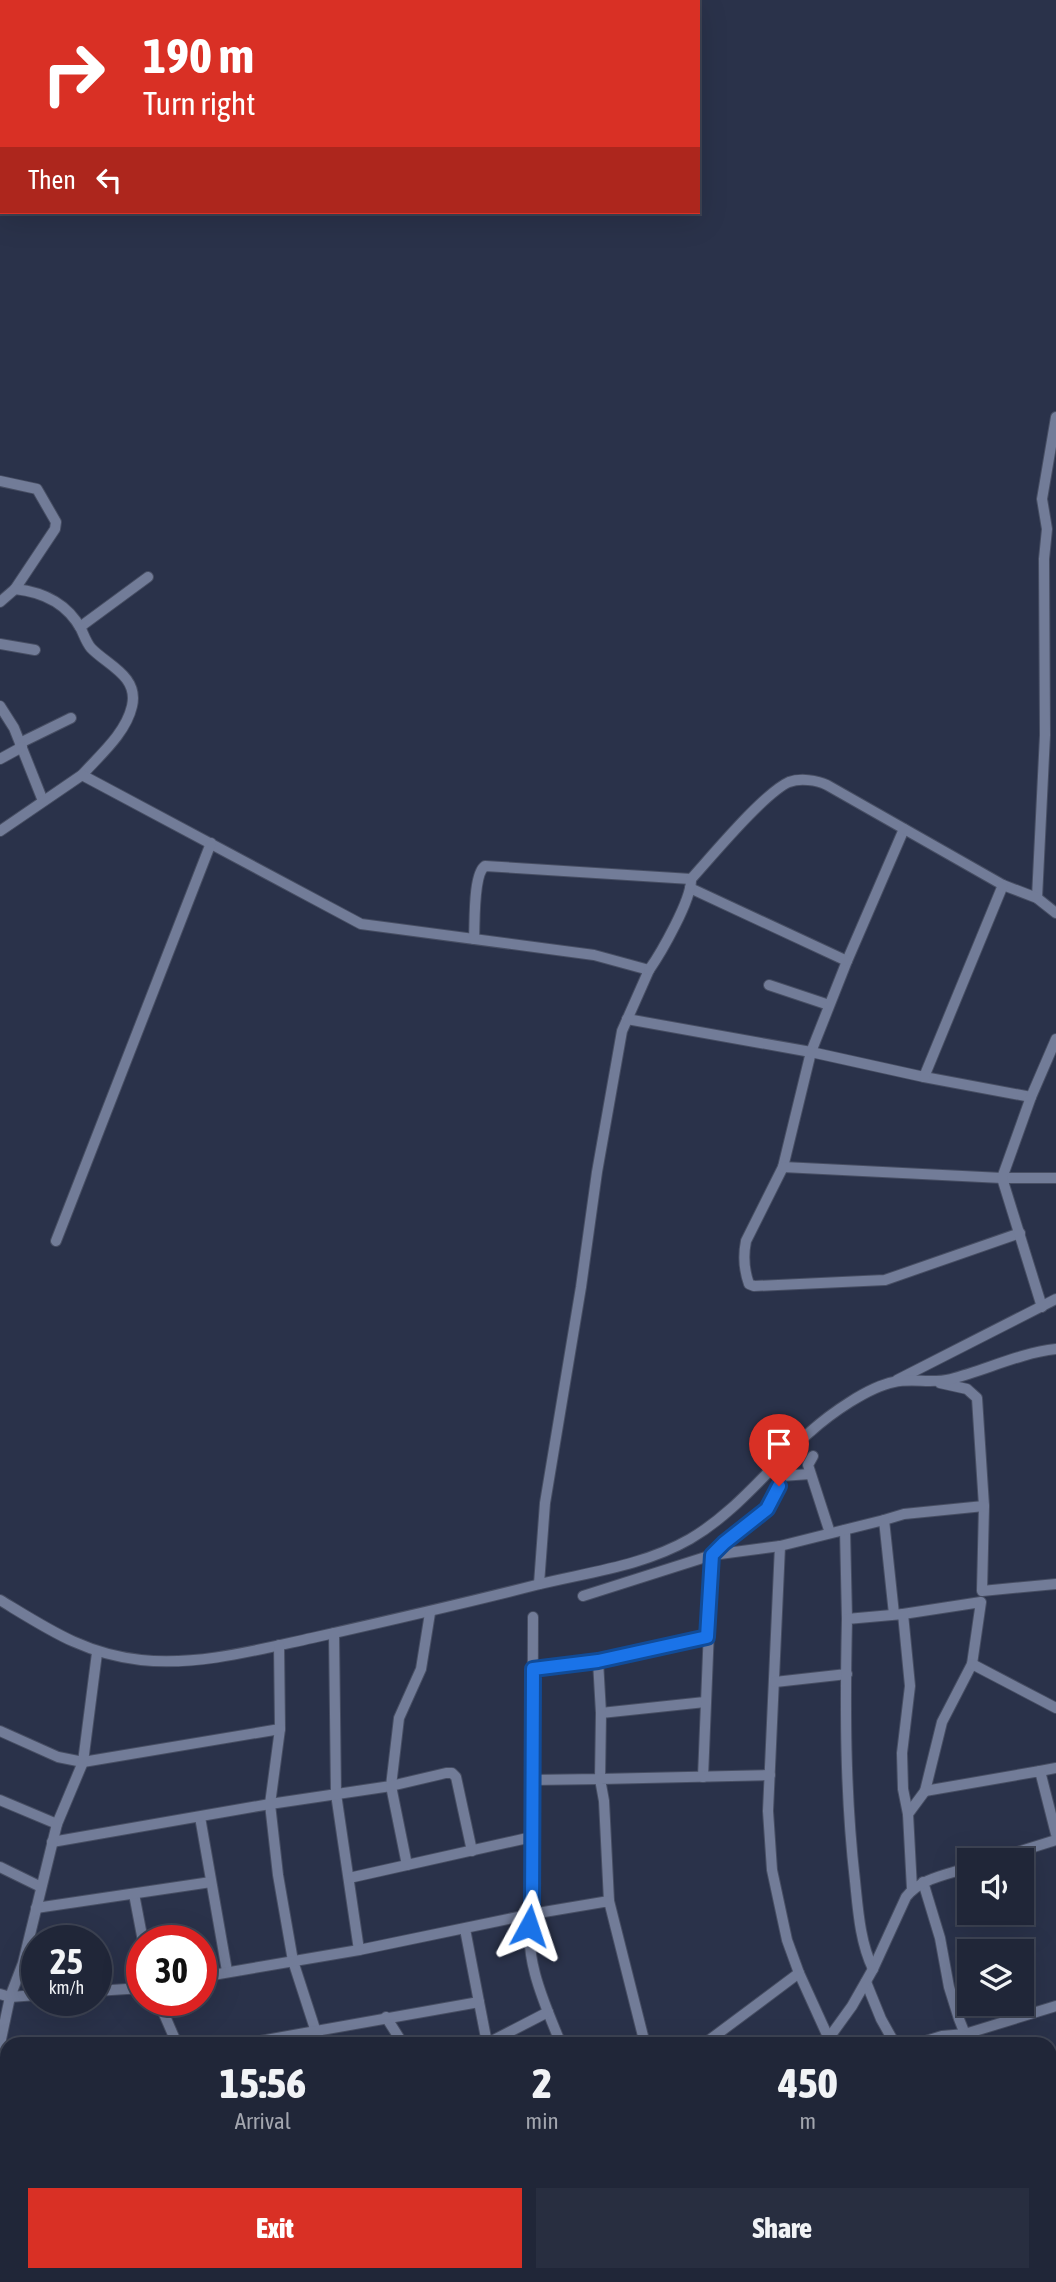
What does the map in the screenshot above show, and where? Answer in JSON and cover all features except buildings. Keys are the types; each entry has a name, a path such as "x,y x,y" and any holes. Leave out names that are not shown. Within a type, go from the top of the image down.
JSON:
{"street":[{"path":"1037,898 1045,736 1044,559 1048,529 1042,499 1056,417"},
{"path":"0,481 37,489 56,522 55,529 15,589 0,601"},
{"path":"80,626 148,577"},
{"path":"0,831 82,775 122,729 133,704 130,684 124,674 91,648 80,626 65,608 45,594 15,589"},
{"path":"0,644 35,650"},
{"path":"0,706 21,745 43,801"},
{"path":"0,759 71,718"},
{"path":"82,775 361,924 594,955 649,970"},
{"path":"539,1584 545,1503 622,1031 649,970 662,953 690,883 761,804 788,783 798,780 827,785 1003,885 1037,898 1056,913"},
{"path":"904,829 811,1052 783,1167 746,1241 746,1275 749,1284 754,1286 885,1280 1020,1233"},
{"path":"56,1241 211,843"},
{"path":"474,939 479,871 485,866 690,883 847,961"},
{"path":"924,1077 1003,885"},
{"path":"769,985 829,1005"},
{"path":"627,1019 811,1052 1031,1097"},
{"path":"1042,1307 1002,1178 1031,1097 1056,1039"},
{"path":"783,1167 1002,1178 1056,1178"},
{"path":"0,1600 57,1635 97,1653 142,1660 174,1661 203,1659 279,1645 430,1613 539,1584 625,1565 692,1538 741,1502 810,1432 838,1411 1056,1299"},
{"path":"938,1382 1019,1357 1056,1349"},
{"path":"891,1382 938,1382 974,1393 977,1398 984,1506 981,1597 972,1664 937,1736 925,1791 908,1814"},
{"path":"703,1777 712,1555 767,1509 782,1476 786,1455"},
{"path":"813,1456 808,1465 830,1534"},
{"path":"782,1476 810,1474"},
{"path":"583,1596 712,1555 780,1546 912,1513 984,1506"},
{"path":"884,1520 910,1686 902,1753 902,1789 908,1814 912,1889"},
{"path":"845,1530 845,1740 849,1833 863,1944 873,1969"},
{"path":"780,1546 768,1811 772,1870 778,1906 799,1973 825,2037"},
{"path":"847,1619 899,1614 1056,1584"},
{"path":"407,1866 391,1786 399,1718 421,1669 430,1613"},
{"path":"533,1617 532,1914 529,1937 536,1973 558,2037"},
{"path":"334,1633 337,1794 359,1950"},
{"path":"533,1669 598,1661 707,1637"},
{"path":"279,1645 280,1729 270,1804 278,1875 293,1961 319,2037"},
{"path":"1,2037 5,1995 23,1963 57,1825 83,1762 97,1653"},
{"path":"598,1661 610,1902 643,2037"},
{"path":"972,1664 1056,1708"},
{"path":"775,1682 847,1674"},
{"path":"601,1713 705,1702"},
{"path":"0,1731 58,1758 83,1762 280,1729"},
{"path":"925,1791 1056,1768"},
{"path":"1040,1771 1056,1833"},
{"path":"52,1842 391,1786 453,1773 472,1851"},
{"path":"531,1780 770,1775"},
{"path":"0,1800 57,1825"},
{"path":"200,1817 228,1971"},
{"path":"349,1878 532,1837"},
{"path":"1030,1848 1056,1840"},
{"path":"0,1867 41,1887"},
{"path":"830,2037 866,1982 912,1889 923,1882 957,1871"},
{"path":"36,1908 211,1882"},
{"path":"923,1882 940,1938 952,1997 966,2037"},
{"path":"134,1894 141,1925"},
{"path":"217,1973 359,1950 532,1914 610,1902"},
{"path":"465,1929 485,2037"},
{"path":"713,2037 799,1973"},
{"path":"866,1982 891,2037"},
{"path":"287,2037 478,2002"},
{"path":"972,2037 1056,2006"},
{"path":"500,2037 548,2012"},
{"path":"165,2016 174,2037"},
{"path":"386,2017 399,2037"}],"route":[{"path":"529,1926 532,1914 533,1669 598,1661 707,1637 712,1555 767,1509 779,1486"}]}
